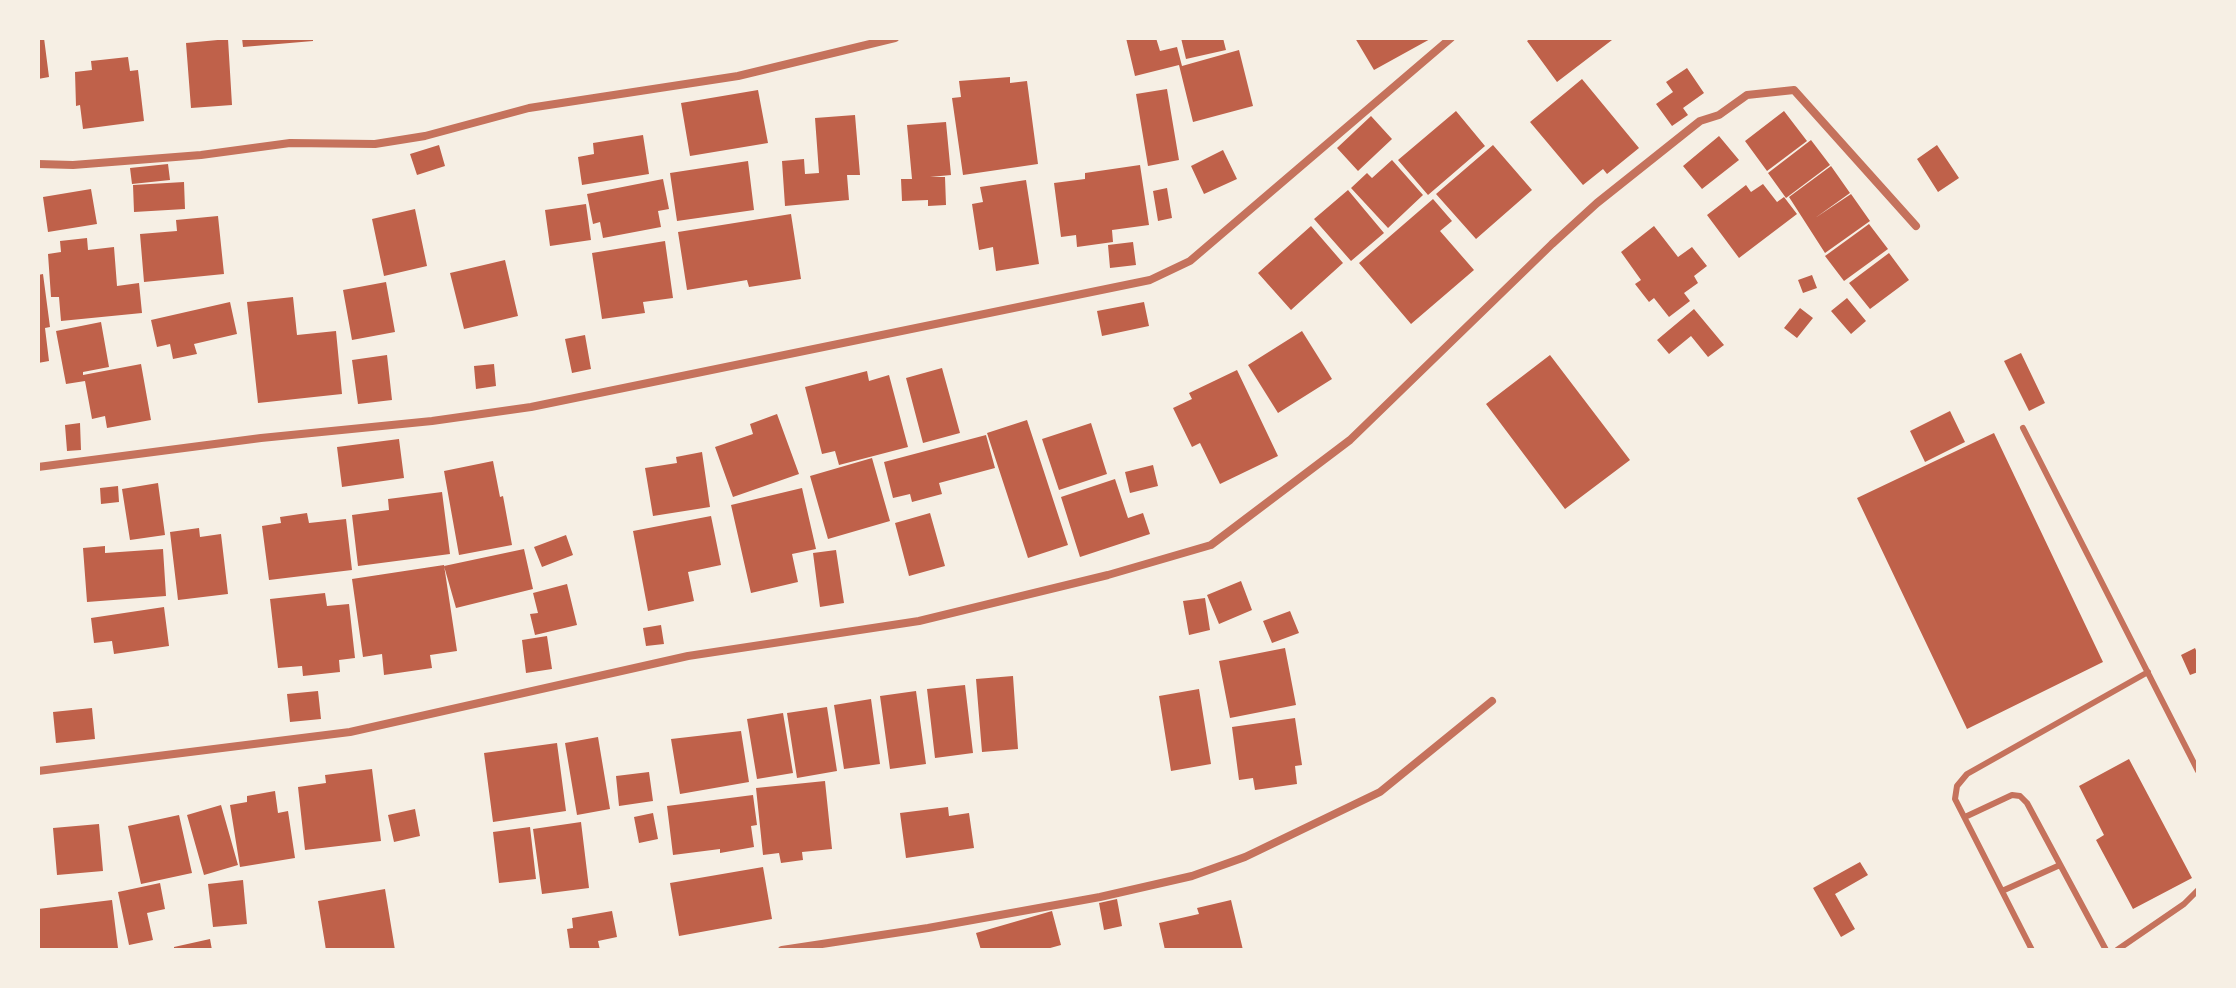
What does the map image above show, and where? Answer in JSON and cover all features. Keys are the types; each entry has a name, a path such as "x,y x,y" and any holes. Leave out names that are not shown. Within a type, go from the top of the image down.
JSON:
{"street":[{"path":"38,164 73,165 187,156 290,143 375,144 425,136 529,108 738,76 895,38"},
{"path":"38,467 531,407 1150,280 1190,261 1451,38"},
{"path":"38,771 350,732 688,656 919,621 1108,575 1211,545 1350,440 1597,203 1700,121 1719,115 1747,95 1794,90 1916,226"},
{"path":"782,950 1100,897 1192,876 1245,857 1380,792 1492,701"}],"lane":[{"path":"2023,428 2198,771"},
{"path":"2032,950 1955,799 1957,786 1967,774 2148,672"},
{"path":"1965,817 2012,795 2020,796 2027,803 2106,950"},
{"path":"2002,891 2060,865"},
{"path":"2117,950 2184,904 2198,890"}],"building":[{"path":"38,38 44,38 49,77 38,79"},
{"path":"242,38 313,38 313,41 243,47"},
{"path":"1126,38 1156,38 1160,51 1177,47 1182,66 1239,50 1253,106 1193,122 1179,65 1135,76"},
{"path":"1181,38 1223,38 1226,50 1186,59"},
{"path":"1355,38 1432,38 1374,70"},
{"path":"1531,38 1612,40 1557,82 1527,41"},
{"path":"228,39 232,105 191,108 186,43"},
{"path":"128,57 130,71 138,70 144,121 83,129 80,105 76,106 75,72 92,70 91,61"},
{"path":"1687,68 1704,93 1683,108 1688,115 1672,126 1656,104 1673,92 1666,82"},
{"path":"1010,77 1010,83 1027,81 1038,164 963,175 952,98 961,97 959,81"},
{"path":"1582,79 1639,148 1607,174 1603,169 1583,185 1530,122"},
{"path":"1167,89 1179,160 1148,166 1136,94"},
{"path":"758,90 768,143 690,156 681,103"},
{"path":"1456,111 1485,146 1428,195 1398,160"},
{"path":"1784,111 1807,141 1767,171 1745,141"},
{"path":"855,115 860,175 847,175 849,200 785,206 782,161 804,159 805,174 819,173 815,118"},
{"path":"1371,116 1392,139 1358,171 1337,148"},
{"path":"946,122 951,175 930,177 945,177 946,205 928,206 928,200 902,201 901,179 912,179 907,125"},
{"path":"643,135 649,174 582,185 578,157 594,154 593,143"},
{"path":"1719,136 1739,160 1702,189 1683,166"},
{"path":"1811,140 1830,165 1786,198 1768,173"},
{"path":"439,145 445,166 417,175 410,154"},
{"path":"1493,145 1532,190 1476,239 1436,194"},
{"path":"1937,145 1959,178 1938,192 1917,159"},
{"path":"1223,150 1237,179 1204,194 1191,166"},
{"path":"1392,160 1423,195 1388,228 1351,188 1367,173 1372,178"},
{"path":"748,161 754,210 677,221 670,173"},
{"path":"168,164 170,180 132,184 130,168"},
{"path":"1140,165 1149,225 1112,230 1113,242 1077,247 1076,235 1061,237 1054,183 1085,179 1085,173"},
{"path":"1831,166 1850,193 1815,218 1851,194 1870,221 1825,253 1789,197"},
{"path":"663,179 669,209 658,211 661,227 603,238 600,222 593,224 587,194"},
{"path":"1026,180 1039,264 996,271 993,247 979,250 972,204 983,202 980,187"},
{"path":"184,182 185,209 134,212 133,185"},
{"path":"1763,184 1777,202 1784,197 1797,214 1739,258 1707,215 1746,185 1751,192"},
{"path":"1167,188 1172,218 1158,221 1153,191"},
{"path":"91,189 97,224 48,232 43,197"},
{"path":"1348,190 1384,233 1351,261 1314,219"},
{"path":"1433,199 1452,221 1440,231 1474,270 1411,324 1359,263"},
{"path":"586,204 591,240 550,246 545,210"},
{"path":"415,209 427,266 384,276 372,219"},
{"path":"791,214 801,279 749,287 747,280 687,290 678,232"},
{"path":"218,216 224,274 144,282 140,234 177,231 176,220"},
{"path":"1869,224 1888,249 1844,281 1825,256"},
{"path":"1311,226 1343,263 1291,310 1258,273"},
{"path":"1654,226 1678,257 1692,247 1707,266 1694,276 1698,283 1684,293 1690,301 1669,317 1654,298 1649,302 1635,284 1641,280 1621,252"},
{"path":"87,238 88,250 114,247 117,286 139,283 142,313 61,321 59,297 51,297 48,254 61,252 60,241"},
{"path":"665,241 673,298 643,302 645,313 602,319 592,253"},
{"path":"1133,242 1136,265 1110,268 1108,245"},
{"path":"1889,253 1909,280 1870,309 1849,283"},
{"path":"505,260 518,316 464,329 450,273"},
{"path":"43,274 50,327 45,328 49,361 38,363 38,275"},
{"path":"1812,275 1817,288 1803,293 1798,280"},
{"path":"386,282 395,332 352,340 343,290"},
{"path":"293,297 297,335 336,331 342,394 258,403 247,302"},
{"path":"1847,298 1866,321 1851,334 1831,311"},
{"path":"230,302 237,334 194,344 197,354 173,359 170,344 157,347 151,320"},
{"path":"1144,302 1149,326 1102,336 1097,311"},
{"path":"1800,308 1813,318 1797,338 1784,328"},
{"path":"1694,309 1724,345 1708,357 1691,336 1669,354 1657,340"},
{"path":"101,322 109,367 83,372 83,375 141,364 151,420 107,428 105,416 92,419 85,381 66,384 56,331"},
{"path":"1302,331 1332,379 1278,413 1248,365"},
{"path":"585,335 591,369 572,373 565,339"},
{"path":"2021,353 2045,403 2029,411 2004,361"},
{"path":"387,355 392,400 358,404 352,360"},
{"path":"1550,355 1630,460 1565,509 1486,404"},
{"path":"494,364 496,386 476,389 474,366"},
{"path":"942,368 960,433 923,443 906,378"},
{"path":"1237,370 1278,456 1220,484 1200,443 1192,447 1173,408 1192,399 1189,393"},
{"path":"867,371 869,381 889,375 908,447 839,465 835,451 822,454 805,387"},
{"path":"1950,411 1965,442 1925,462 1910,431"},
{"path":"777,414 799,474 733,497 715,447 753,434 750,424"},
{"path":"1027,420 1068,545 1028,558 987,433"},
{"path":"80,423 81,450 67,451 65,425"},
{"path":"1091,423 1107,474 1059,490 1042,439"},
{"path":"1994,433 2103,662 1967,729 1857,498"},
{"path":"986,435 995,468 939,483 942,494 912,502 910,494 893,498 884,462"},
{"path":"399,439 404,478 342,487 337,447"},
{"path":"702,452 710,507 653,516 645,468 677,463 676,457"},
{"path":"872,458 890,521 828,539 810,476"},
{"path":"493,461 512,545 459,555 444,471"},
{"path":"1153,465 1158,486 1130,493 1125,472"},
{"path":"1115,479 1128,518 1143,513 1150,534 1080,557 1061,497"},
{"path":"158,483 165,535 130,540 122,489"},
{"path":"118,486 119,502 101,504 100,488"},
{"path":"802,488 816,549 792,554 798,582 751,593 731,505"},
{"path":"442,492 450,554 358,566 352,515 389,510 388,499"},
{"path":"307,513 309,523 346,519 352,570 269,580 262,526 281,523 280,517"},
{"path":"930,513 945,566 909,576 895,523"},
{"path":"711,516 721,565 688,572 694,601 648,611 633,531"},
{"path":"199,528 200,537 221,534 228,594 178,600 170,532"},
{"path":"566,535 573,555 542,567 534,547"},
{"path":"105,546 105,553 163,549 166,596 87,602 83,548"},
{"path":"524,549 533,589 456,608 444,566"},
{"path":"836,550 844,603 820,607 813,553"},
{"path":"444,565 457,651 430,655 432,668 384,675 382,654 363,657 352,579"},
{"path":"1241,581 1252,610 1219,624 1207,595"},
{"path":"567,584 577,625 535,635 530,614 538,613 533,593"},
{"path":"325,593 327,606 349,604 355,658 339,660 340,672 303,676 302,666 278,668 270,599"},
{"path":"1205,598 1210,630 1189,635 1183,601"},
{"path":"164,607 169,646 114,654 112,641 94,643 91,618"},
{"path":"1290,611 1299,633 1272,643 1263,621"},
{"path":"661,625 664,644 646,646 643,628"},
{"path":"547,636 552,669 526,673 522,640"},
{"path":"1285,648 1296,705 1230,718 1219,661"},
{"path":"2195,648 2198,672 2190,675 2181,655"},
{"path":"1013,676 1018,749 982,752 976,679"},
{"path":"965,685 973,753 935,758 927,689"},
{"path":"1199,689 1211,764 1171,771 1159,696"},
{"path":"318,691 321,719 290,722 287,694"},
{"path":"916,691 926,764 890,769 880,696"},
{"path":"871,699 880,764 844,769 834,705"},
{"path":"827,707 837,771 797,778 787,713"},
{"path":"92,708 95,739 56,743 53,712"},
{"path":"783,713 793,773 757,779 747,719"},
{"path":"1295,718 1302,765 1295,766 1297,784 1255,790 1253,778 1239,780 1232,727"},
{"path":"741,731 749,782 680,794 671,739"},
{"path":"598,737 610,809 577,815 565,743"},
{"path":"557,743 566,811 493,822 484,753"},
{"path":"2129,759 2192,878 2133,909 2096,840 2104,835 2079,786"},
{"path":"372,769 381,841 305,850 298,787 326,783 325,775"},
{"path":"649,772 653,801 619,806 616,776"},
{"path":"825,781 832,849 802,852 803,860 781,863 779,853 763,855 756,788"},
{"path":"275,791 278,813 288,811 295,858 240,867 230,805 247,802 247,796"},
{"path":"753,795 757,825 751,826 754,847 720,853 720,849 673,855 667,806"},
{"path":"221,805 238,865 204,875 187,815"},
{"path":"948,807 949,816 969,813 974,848 906,858 900,813"},
{"path":"415,809 420,836 394,842 388,815"},
{"path":"653,813 658,839 639,843 634,817"},
{"path":"179,815 192,873 141,884 128,826"},
{"path":"581,822 589,888 542,894 533,829"},
{"path":"99,824 103,871 57,875 53,828"},
{"path":"530,827 536,879 499,883 493,832"},
{"path":"1860,862 1868,875 1835,894 1855,929 1841,937 1813,888"},
{"path":"763,867 772,919 679,936 670,883"},
{"path":"243,880 247,924 213,927 208,884"},
{"path":"160,883 165,909 147,913 153,940 129,945 118,892"},
{"path":"385,889 395,950 326,950 318,901"},
{"path":"1117,899 1122,926 1104,930 1099,903"},
{"path":"112,900 118,948 38,950 38,909"},
{"path":"1231,900 1243,950 1165,950 1159,923 1199,914 1197,908"},
{"path":"612,911 617,937 598,941 600,950 570,950 567,929 573,928 572,918"},
{"path":"1052,911 1061,945 1043,950 981,950 976,933"},
{"path":"210,939 212,950 174,950 174,947"}]}
